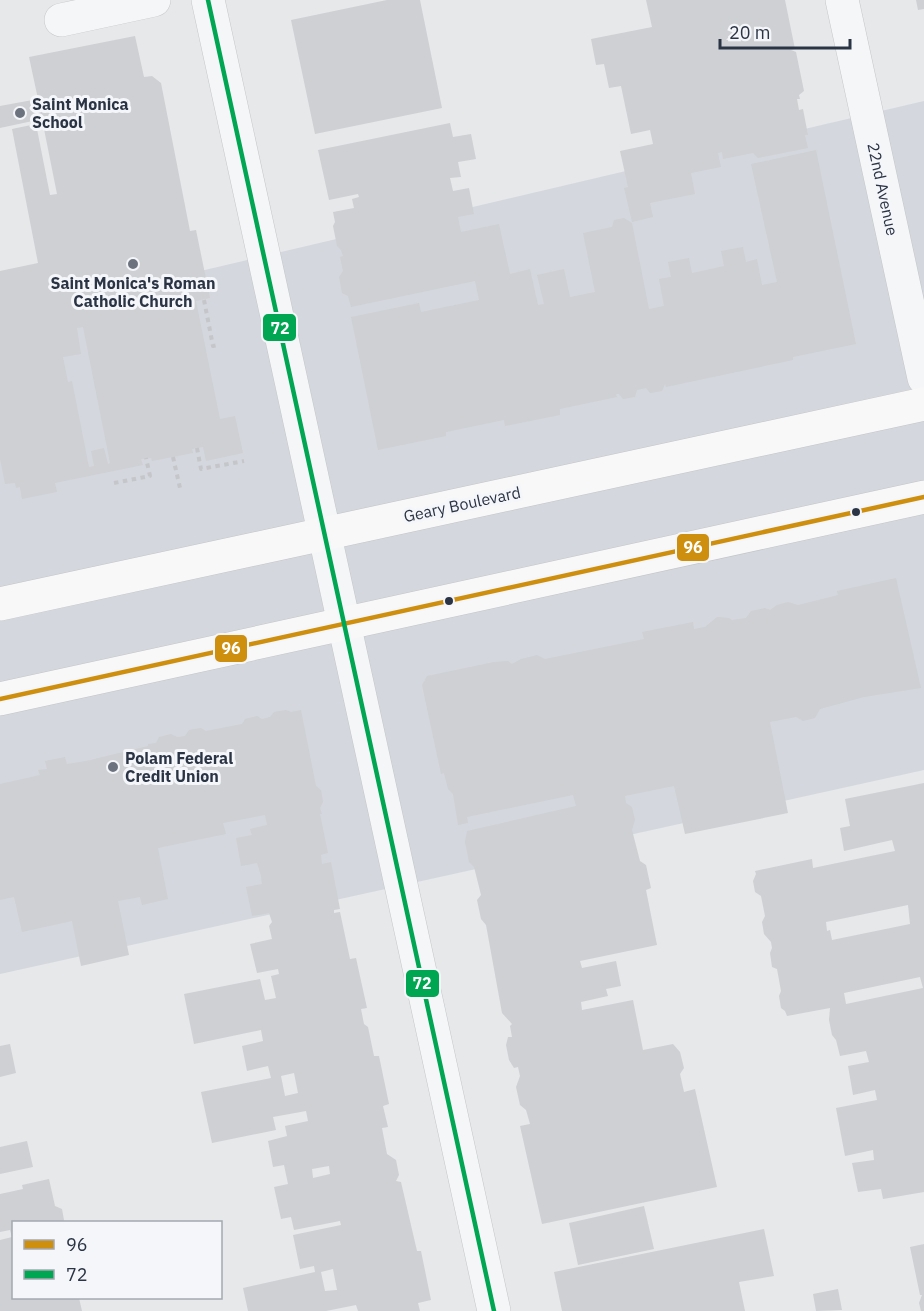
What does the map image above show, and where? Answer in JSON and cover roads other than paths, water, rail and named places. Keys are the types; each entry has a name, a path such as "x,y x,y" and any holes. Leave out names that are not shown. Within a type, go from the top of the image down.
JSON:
{"main road":[{"name":"Geary Boulevard","path":"0,604 924,404"},
{"path":"0,699 924,497"}],"street":[{"path":"61,20 154,0"},
{"path":"208,0 494,1311"},
{"name":"22nd Avenue","path":"842,0 924,378"}],"place":[{"name":"Saint Monica School","path":"20,113"},
{"name":"Saint Monica's Roman Catholic Church","path":"133,264"},
{"name":"Polam Federal Credit Union","path":"113,767"}]}
